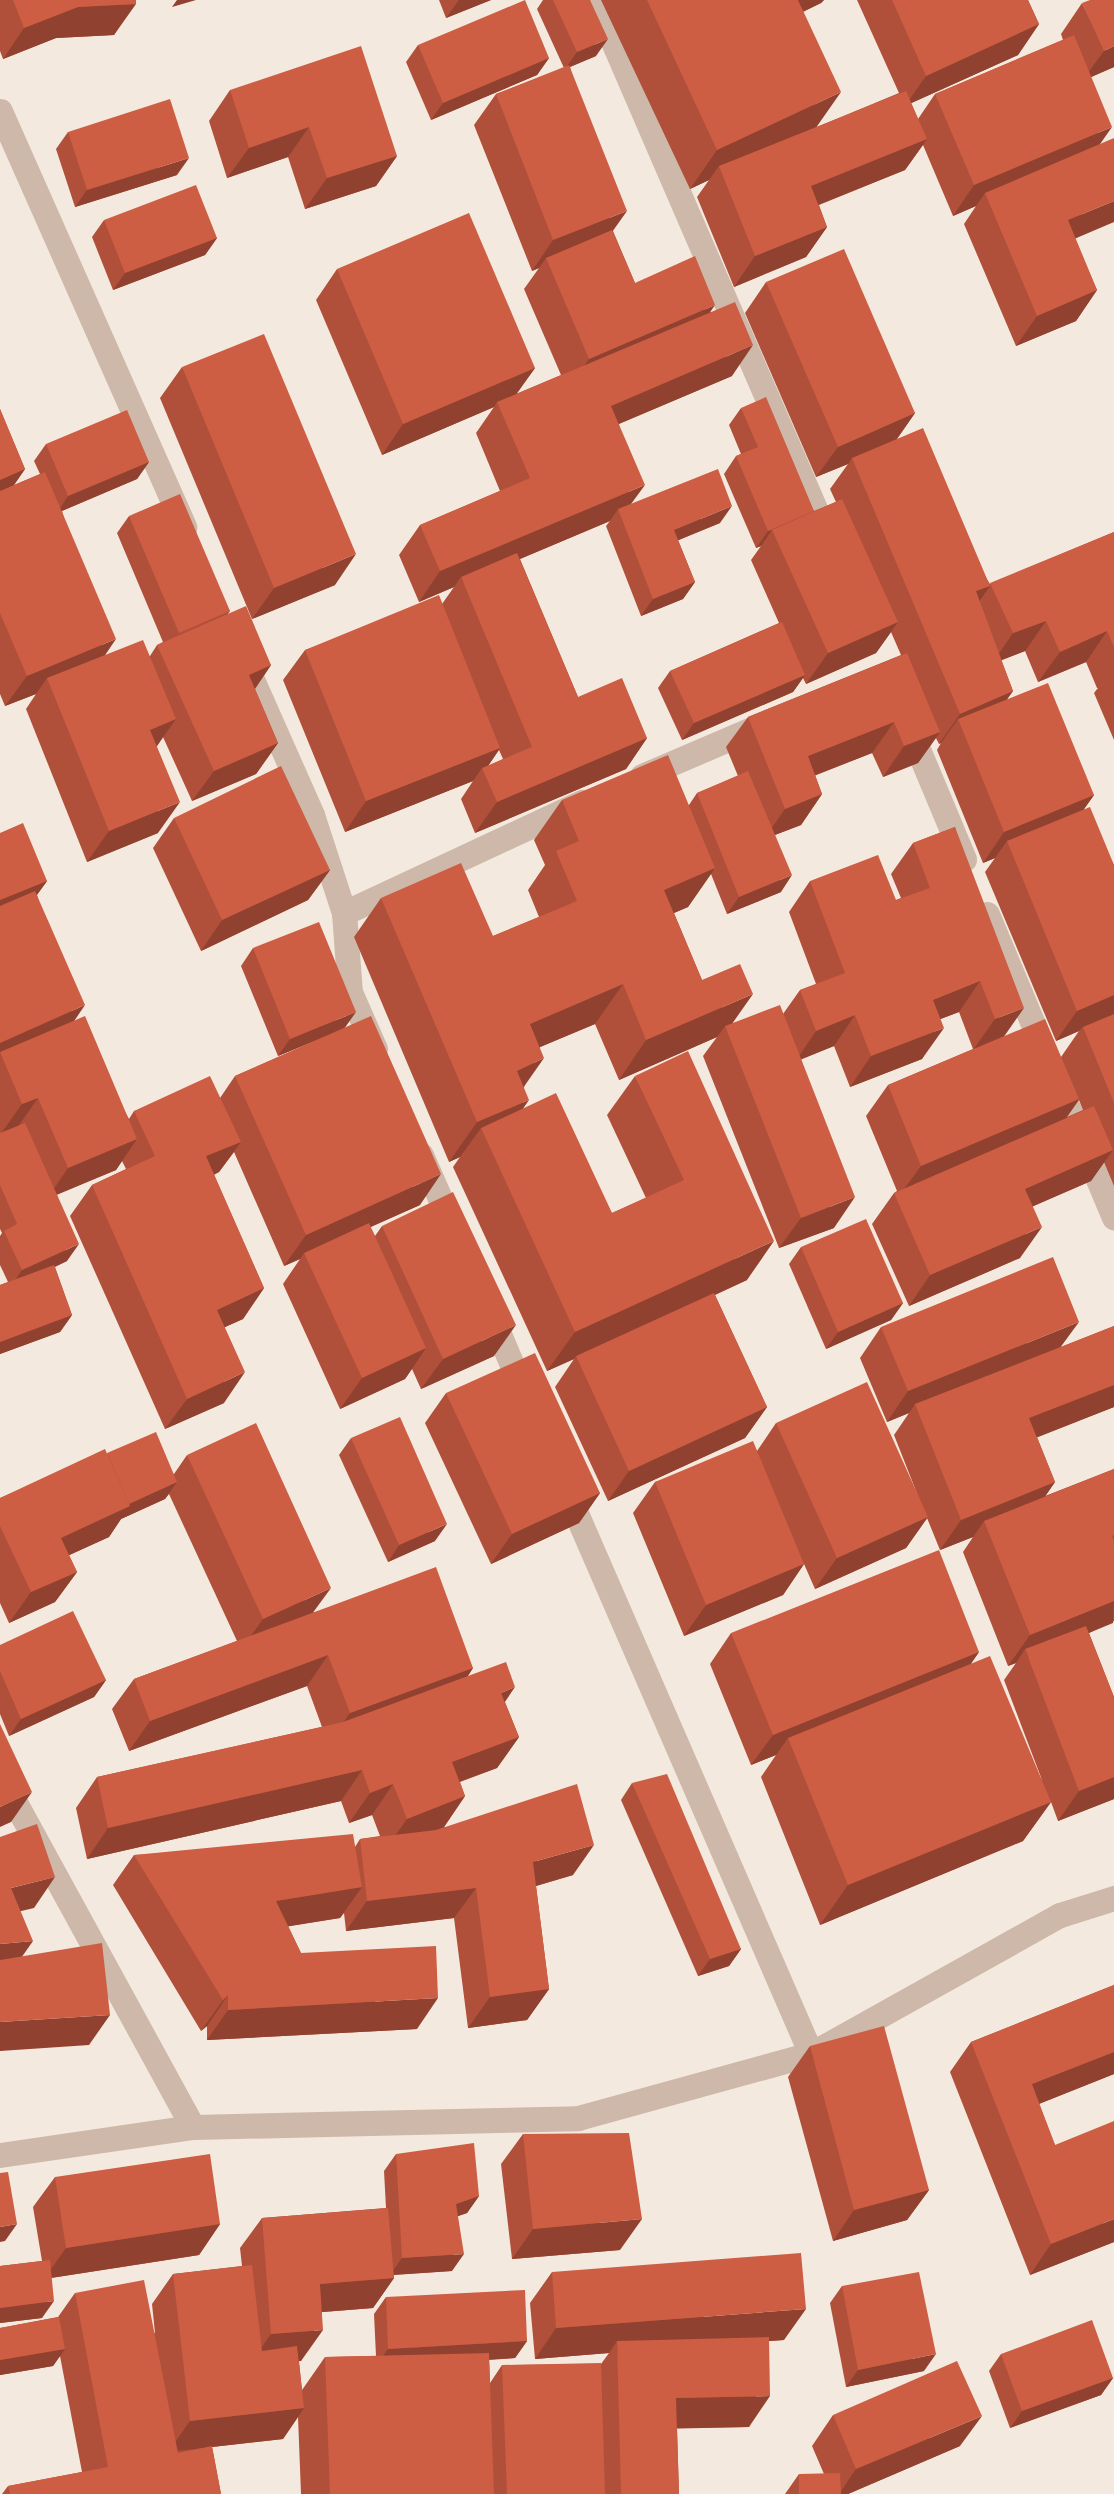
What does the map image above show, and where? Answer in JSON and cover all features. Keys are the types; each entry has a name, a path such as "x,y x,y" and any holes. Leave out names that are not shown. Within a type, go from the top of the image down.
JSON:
{"street":[{"path":"595,0 838,563"},
{"path":"0,110 200,562"},
{"path":"232,634 312,815 344,914 350,992 390,1083"},
{"path":"901,708 1114,1217"},
{"path":"344,914 612,788 780,717"},
{"path":"406,1120 461,1248"},
{"path":"477,1284 533,1413"},
{"path":"557,1468 811,2054"},
{"path":"0,1775 194,2127"},
{"path":"0,2155 194,2127 578,2118 811,2054 1060,1915 1114,1898"}],"building":[{"path":"13,0 136,0 136,4 78,7 24,28"},
{"path":"525,0 549,58 443,103 418,45"},
{"path":"553,0 590,0 608,39 577,52"},
{"path":"647,0 798,0 841,92 717,150"},
{"path":"892,0 1028,0 1039,24 926,76"},
{"path":"1114,0 1114,46 1104,51 1082,3"},
{"path":"1074,35 1112,127 974,185 935,94"},
{"path":"361,46 397,156 327,178 309,127 249,148 230,90"},
{"path":"569,65 627,211 553,240 496,94"},
{"path":"906,91 927,139 811,186 827,227 755,256 719,166"},
{"path":"170,99 189,158 87,190 68,132"},
{"path":"1114,138 1114,201 1068,220 1097,290 1037,316 985,193"},
{"path":"196,185 217,238 125,273 104,220"},
{"path":"469,213 535,368 403,424 337,269"},
{"path":"612,230 635,283 695,256 715,305 589,359 546,258"},
{"path":"844,249 915,413 838,447 766,282"},
{"path":"735,302 753,345 611,406 645,485 440,571 420,525 530,478 497,402"},
{"path":"264,334 356,554 274,588 182,367"},
{"path":"766,397 814,511 768,531 736,456 758,447 741,408"},
{"path":"0,409 25,469 0,480"},
{"path":"127,410 149,462 68,496 46,444"},
{"path":"923,428 990,586 976,591 1013,691 960,714 852,458"},
{"path":"718,469 732,506 674,530 695,582 653,599 618,509"},
{"path":"45,472 116,639 27,676 0,613 0,491"},
{"path":"180,494 230,611 179,633 129,516"},
{"path":"842,499 898,622 828,653 772,530"},
{"path":"1114,532 1114,647 1107,631 1060,652 1046,621 1013,633 990,583"},
{"path":"517,553 578,697 622,678 647,738 497,802 482,768 532,747 461,577"},
{"path":"439,595 500,748 366,801 305,650"},
{"path":"246,606 271,665 249,675 278,743 214,771 157,645"},
{"path":"782,622 805,675 694,723 670,671"},
{"path":"143,640 176,719 150,730 180,802 109,831 47,678"},
{"path":"907,653 940,732 904,746 894,722 808,756 822,794 785,809 748,717"},
{"path":"1048,683 1094,795 1004,832 958,719"},
{"path":"668,755 715,868 664,890 702,980 740,964 753,994 646,1040 623,984 530,1024 544,1058 517,1071 529,1100 477,1122 381,898 461,863 493,936 577,901 556,851 579,841 562,800"},
{"path":"281,766 330,870 222,920 174,818"},
{"path":"748,771 792,875 739,897 697,793"},
{"path":"1090,807 1114,865 1114,995 1077,1011 1007,841"},
{"path":"23,823 47,881 0,900 0,833"},
{"path":"955,827 1024,1008 995,1019 980,981 933,1000 944,1028 871,1056 855,1015 816,1031 800,990 845,973 810,881 878,855 896,900 930,888 913,843"},
{"path":"35,891 85,1005 0,1043 0,906"},
{"path":"319,922 356,1012 290,1039 253,948"},
{"path":"780,1005 855,1197 801,1218 725,1026"},
{"path":"1114,1014 1114,1103 1083,1027"},
{"path":"85,1016 137,1139 68,1168 38,1098 22,1104 0,1052"},
{"path":"371,1016 441,1174 306,1235 235,1076"},
{"path":"1045,1019 1079,1099 921,1166 888,1085"},
{"path":"688,1051 774,1241 575,1332 481,1128 556,1093 612,1213 684,1180 635,1076"},
{"path":"210,1076 241,1142 206,1156 264,1288 217,1310 245,1372 187,1399 92,1185 155,1156 134,1111"},
{"path":"1094,1106 1113,1150 1025,1189 1042,1227 930,1275 894,1193"},
{"path":"25,1123 79,1244 22,1270 4,1231 17,1224 0,1185 0,1133"},
{"path":"453,1192 516,1325 443,1359 382,1226"},
{"path":"866,1219 903,1303 838,1332 801,1247"},
{"path":"369,1223 426,1348 362,1378 304,1253"},
{"path":"1053,1257 1079,1322 908,1391 881,1327"},
{"path":"54,1265 72,1315 0,1342 0,1285"},
{"path":"714,1293 767,1407 629,1471 576,1356"},
{"path":"1114,1326 1114,1385 1029,1418 1055,1482 961,1520 915,1404"},
{"path":"535,1353 600,1493 512,1534 446,1393"},
{"path":"867,1382 928,1517 837,1558 776,1423"},
{"path":"400,1417 447,1524 399,1545 351,1438"},
{"path":"256,1423 331,1588 263,1619 187,1455"},
{"path":"156,1432 177,1482 129,1504 107,1453"},
{"path":"753,1441 804,1564 706,1605 655,1482"},
{"path":"105,1449 130,1506 61,1538 77,1572 31,1592 0,1526 0,1498"},
{"path":"1114,1469 1114,1601 1030,1635 984,1521"},
{"path":"939,1550 979,1652 773,1735 731,1633"},
{"path":"436,1567 473,1668 350,1713 328,1655 150,1721 134,1679"},
{"path":"73,1611 106,1680 21,1719 0,1671 0,1645"},
{"path":"1086,1626 1114,1697 1114,1777 1079,1791 1025,1649"},
{"path":"990,1656 1051,1802 848,1885 788,1738"},
{"path":"506,1662 515,1687 501,1693 519,1737 452,1762 465,1796 407,1819 393,1784 370,1793 362,1770 108,1828 97,1777 343,1722"},
{"path":"0,1724 32,1792 0,1807"},
{"path":"667,1774 741,1949 710,1959 632,1783"},
{"path":"577,1784 594,1845 533,1862 549,1989 490,1997 476,1888 367,1901 360,1839 436,1830"},
{"path":"37,1824 55,1877 11,1888 33,1941 0,1944 0,1837"},
{"path":"353,1834 362,1887 276,1901 301,1953 436,1946 438,1998 228,2010 228,1995 223,2000 134,1855"},
{"path":"102,1943 110,2015 0,2022 0,1960"},
{"path":"1114,1985 1114,2052 1032,2084 1055,2145 1114,2121 1114,2219 1051,2244 971,2042"},
{"path":"884,2026 929,2190 854,2210 810,2046"},
{"path":"629,2133 642,2219 533,2229 523,2134"},
{"path":"474,2143 479,2196 456,2204 464,2254 402,2258 396,2154"},
{"path":"210,2154 220,2224 66,2248 55,2177"},
{"path":"8,2172 17,2224 0,2227 0,2173"},
{"path":"388,2208 394,2278 320,2284 323,2330 271,2334 262,2218"},
{"path":"801,2253 806,2309 556,2328 552,2272"},
{"path":"50,2260 54,2301 0,2308 0,2266"},
{"path":"252,2265 262,2351 297,2346 304,2408 190,2421 173,2274"},
{"path":"919,2272 936,2354 858,2370 842,2286"},
{"path":"144,2280 178,2453 212,2446 221,2494 10,2494 8,2486 108,2467 75,2293"},
{"path":"525,2290 527,2341 388,2349 386,2297"},
{"path":"59,2317 65,2349 0,2360 0,2328"},
{"path":"1092,2320 1113,2378 1022,2411 1001,2354"},
{"path":"769,2337 770,2396 676,2398 679,2494 621,2494 617,2341"},
{"path":"489,2353 494,2494 330,2494 325,2357"},
{"path":"957,2361 982,2416 856,2469 833,2415"},
{"path":"601,2363 605,2494 507,2494 502,2365"},
{"path":"840,2473 841,2494 799,2494 799,2474"}]}
